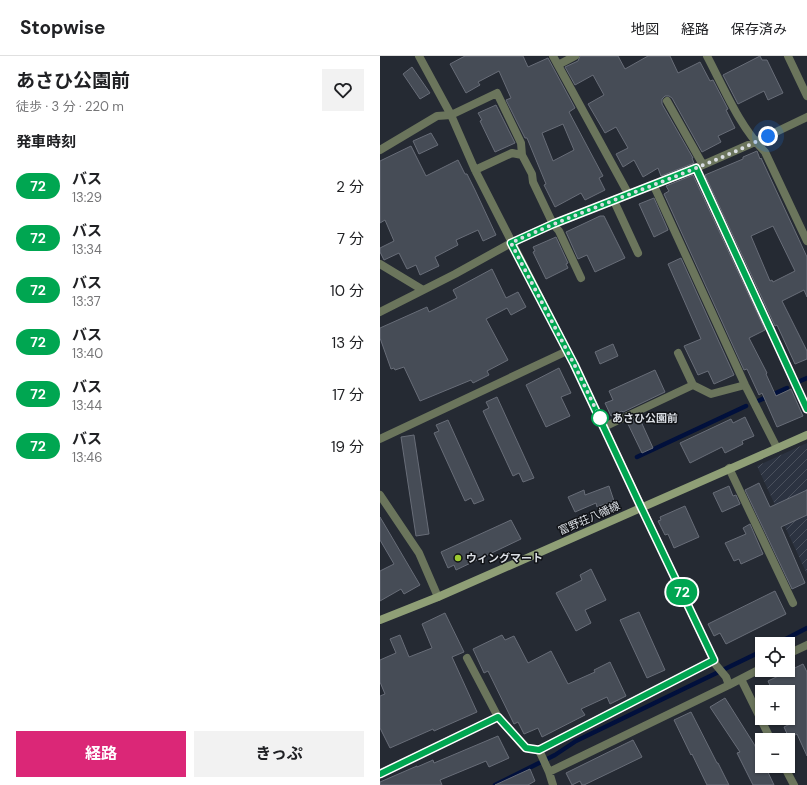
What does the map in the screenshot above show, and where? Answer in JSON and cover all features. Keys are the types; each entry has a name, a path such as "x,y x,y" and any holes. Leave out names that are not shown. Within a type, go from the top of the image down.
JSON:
{"main road":[{"name":"富野荘八幡線","path":"380,620 807,435"}],"street":[{"path":"419,56 451,115 475,170 567,351 715,662 726,677 729,685"},
{"path":"553,56 629,195"},
{"path":"558,65 575,56"},
{"path":"707,56 746,129 755,142 765,152 807,241"},
{"path":"788,56 807,96"},
{"path":"380,150 437,116 451,115 497,93 520,143 522,155 532,174 533,182 553,224 559,231 581,278"},
{"path":"666,101 700,167 807,409"},
{"path":"380,312 511,243 553,224 700,167 807,117"},
{"path":"475,170 512,153 522,155"},
{"path":"654,186 745,384 777,448"},
{"path":"614,201 638,253"},
{"path":"380,264 423,290"},
{"path":"380,439 567,351"},
{"path":"678,353 693,385 711,394 745,384"},
{"path":"604,427 693,385"},
{"path":"729,468 793,603"},
{"path":"380,497 419,553 438,596"},
{"path":"795,651 807,646"},
{"path":"467,658 498,717 526,748 539,752 546,764 553,785"},
{"path":"539,752 715,662"},
{"path":"549,772 755,672"},
{"path":"740,679 767,733"},
{"path":"380,774 498,717"},
{"path":"788,773 794,785"}],"shaded area":[{"path":"807,443 807,574 757,466"}],"building":[{"path":"465,56 523,56 528,67 548,58 575,108 569,112 603,176 599,178 605,190 585,200 581,193 555,207 544,185 546,184 527,138 525,138 506,100 511,98 499,71 478,82 480,85 466,93 450,64","holes":["563,124 574,150 553,161 542,133"]},
{"path":"580,56 618,56 625,69 648,56 670,56 678,73 700,62 710,81 713,80 728,109 726,110 735,128 718,136 721,142 702,152 672,98 665,96 662,99 662,104 693,158 694,163 661,176 658,168 643,177 634,160 623,167 616,154 628,148 616,127 605,133 588,104 604,95 593,75 575,85 565,67 578,61"},
{"path":"760,56 762,60 767,60 783,93 768,100 764,91 738,104 723,75"},
{"path":"412,67 430,93 420,99 403,74"},
{"path":"496,105 515,143 495,152 480,121 482,120 478,113"},
{"path":"431,133 438,145 419,154 413,141"},
{"path":"411,146 426,176 458,160 465,174 467,174 496,235 483,241 478,230 456,240 458,245 435,257 439,266 420,275 416,265 407,269 399,253 384,260 380,252 380,248 394,241 385,220 380,223 380,161"},
{"path":"757,151 807,257 807,297 804,290 782,301 807,351 807,359 795,364 777,325 775,326 705,175 743,159 743,157","holes":["773,226 795,271 773,282 772,280 770,281 751,236"]},
{"path":"693,175 765,330 749,338 767,373 766,374 776,396 791,389 803,416 777,427 762,393 759,395 747,369 744,370 664,194 669,191 666,186"},
{"path":"654,198 668,230 654,237 639,204"},
{"path":"600,216 604,216 625,258 595,272 587,255 578,259 566,232"},
{"path":"556,237 568,263 566,264 568,268 546,279 533,252 535,251 533,247"},
{"path":"681,258 734,375 714,384 708,371 698,375 684,346 701,339 668,264"},
{"path":"492,269 506,298 518,292 526,307 511,315 507,308 486,319 508,360 487,371 489,375 473,383 471,380 420,401 404,367 395,370 394,368 391,369 380,338 380,328 427,307 429,312 457,298 453,290"},
{"path":"613,344 618,356 600,364 595,352"},
{"path":"559,368 571,393 561,397 570,416 546,427 526,385"},
{"path":"655,370 665,392 623,412 622,411 611,416 605,403 613,400 609,391"},
{"path":"497,397 534,478 523,482 519,473 513,476 483,411 489,408 486,402"},
{"path":"639,417 653,448 642,453 627,422"},
{"path":"745,417 754,436 742,441 743,444 725,453 722,447 690,463 680,443 731,419 733,423"},
{"path":"448,420 484,500 474,504 471,498 465,501 434,433 439,431 436,425"},
{"path":"414,435 429,534 416,536 401,437"},
{"path":"759,483 770,507 807,490 807,515 781,527 805,583 792,589 745,490"},
{"path":"609,486 614,501 597,507 596,503 575,512 568,497 584,490 585,495"},
{"path":"729,486 733,496 736,495 740,504 722,512 713,493"},
{"path":"685,506 699,537 674,548 668,534 665,535 658,521 661,520 660,517"},
{"path":"380,517 420,585 404,594 401,589 380,601 380,571 394,564 380,540"},
{"path":"511,520 521,539 456,570 454,565 448,568 441,552"},
{"path":"750,524 763,554 741,564 739,559 734,561 725,543 746,534 743,528"},
{"path":"591,569 606,600 585,610 591,623 576,631 556,593 582,580 580,575"},
{"path":"775,591 786,614 726,644 720,633 714,636 708,624"},
{"path":"639,612 665,670 647,678 620,620"},
{"path":"445,613 464,652 452,657 477,712 390,748 380,728 380,696 385,694 380,682 380,660 396,653 390,639 400,635 409,657 432,648 422,624"},
{"path":"502,635 505,640 514,636 528,663 551,651 568,684 595,672 594,670 610,662 626,696 610,704 607,697 581,709 585,715 542,737 538,728 524,734 518,722 514,724 488,671 484,673 473,649"},
{"path":"803,664 807,672 807,756 797,734 787,733 784,727 788,725 795,725 795,685 770,685 768,681 776,677 795,677 795,668"},
{"path":"725,698 755,746 755,773 768,773 774,785 753,785 737,753 740,752 710,707"},
{"path":"691,712 729,785 707,785 692,754 691,755 674,720"},
{"path":"498,736 509,758 489,767 486,761 440,780 442,785 380,785 380,782 417,766 433,760 434,763"},
{"path":"633,740 642,757 584,785 582,785 580,781 572,785 566,773"},
{"path":"530,769 535,781 528,785 495,785"}],"waterway":[{"path":"800,381 807,378"},
{"path":"758,401 787,388"},
{"path":"637,457 746,406"},
{"path":"790,637 807,628"},
{"path":"495,785 555,755 576,741 755,654"}],"bus line":[{"name":"72","path":"380,774 498,717 526,748 539,750 714,660 574,364 511,243 553,224 654,186 696,168 807,409"}],"place":[{"name":"あさひ公園前","path":"600,418"},
{"name":"ウィングマート","path":"458,558"}],"route":[{"path":"600,418 574,364 511,243 553,224 654,186 768,136"}]}
